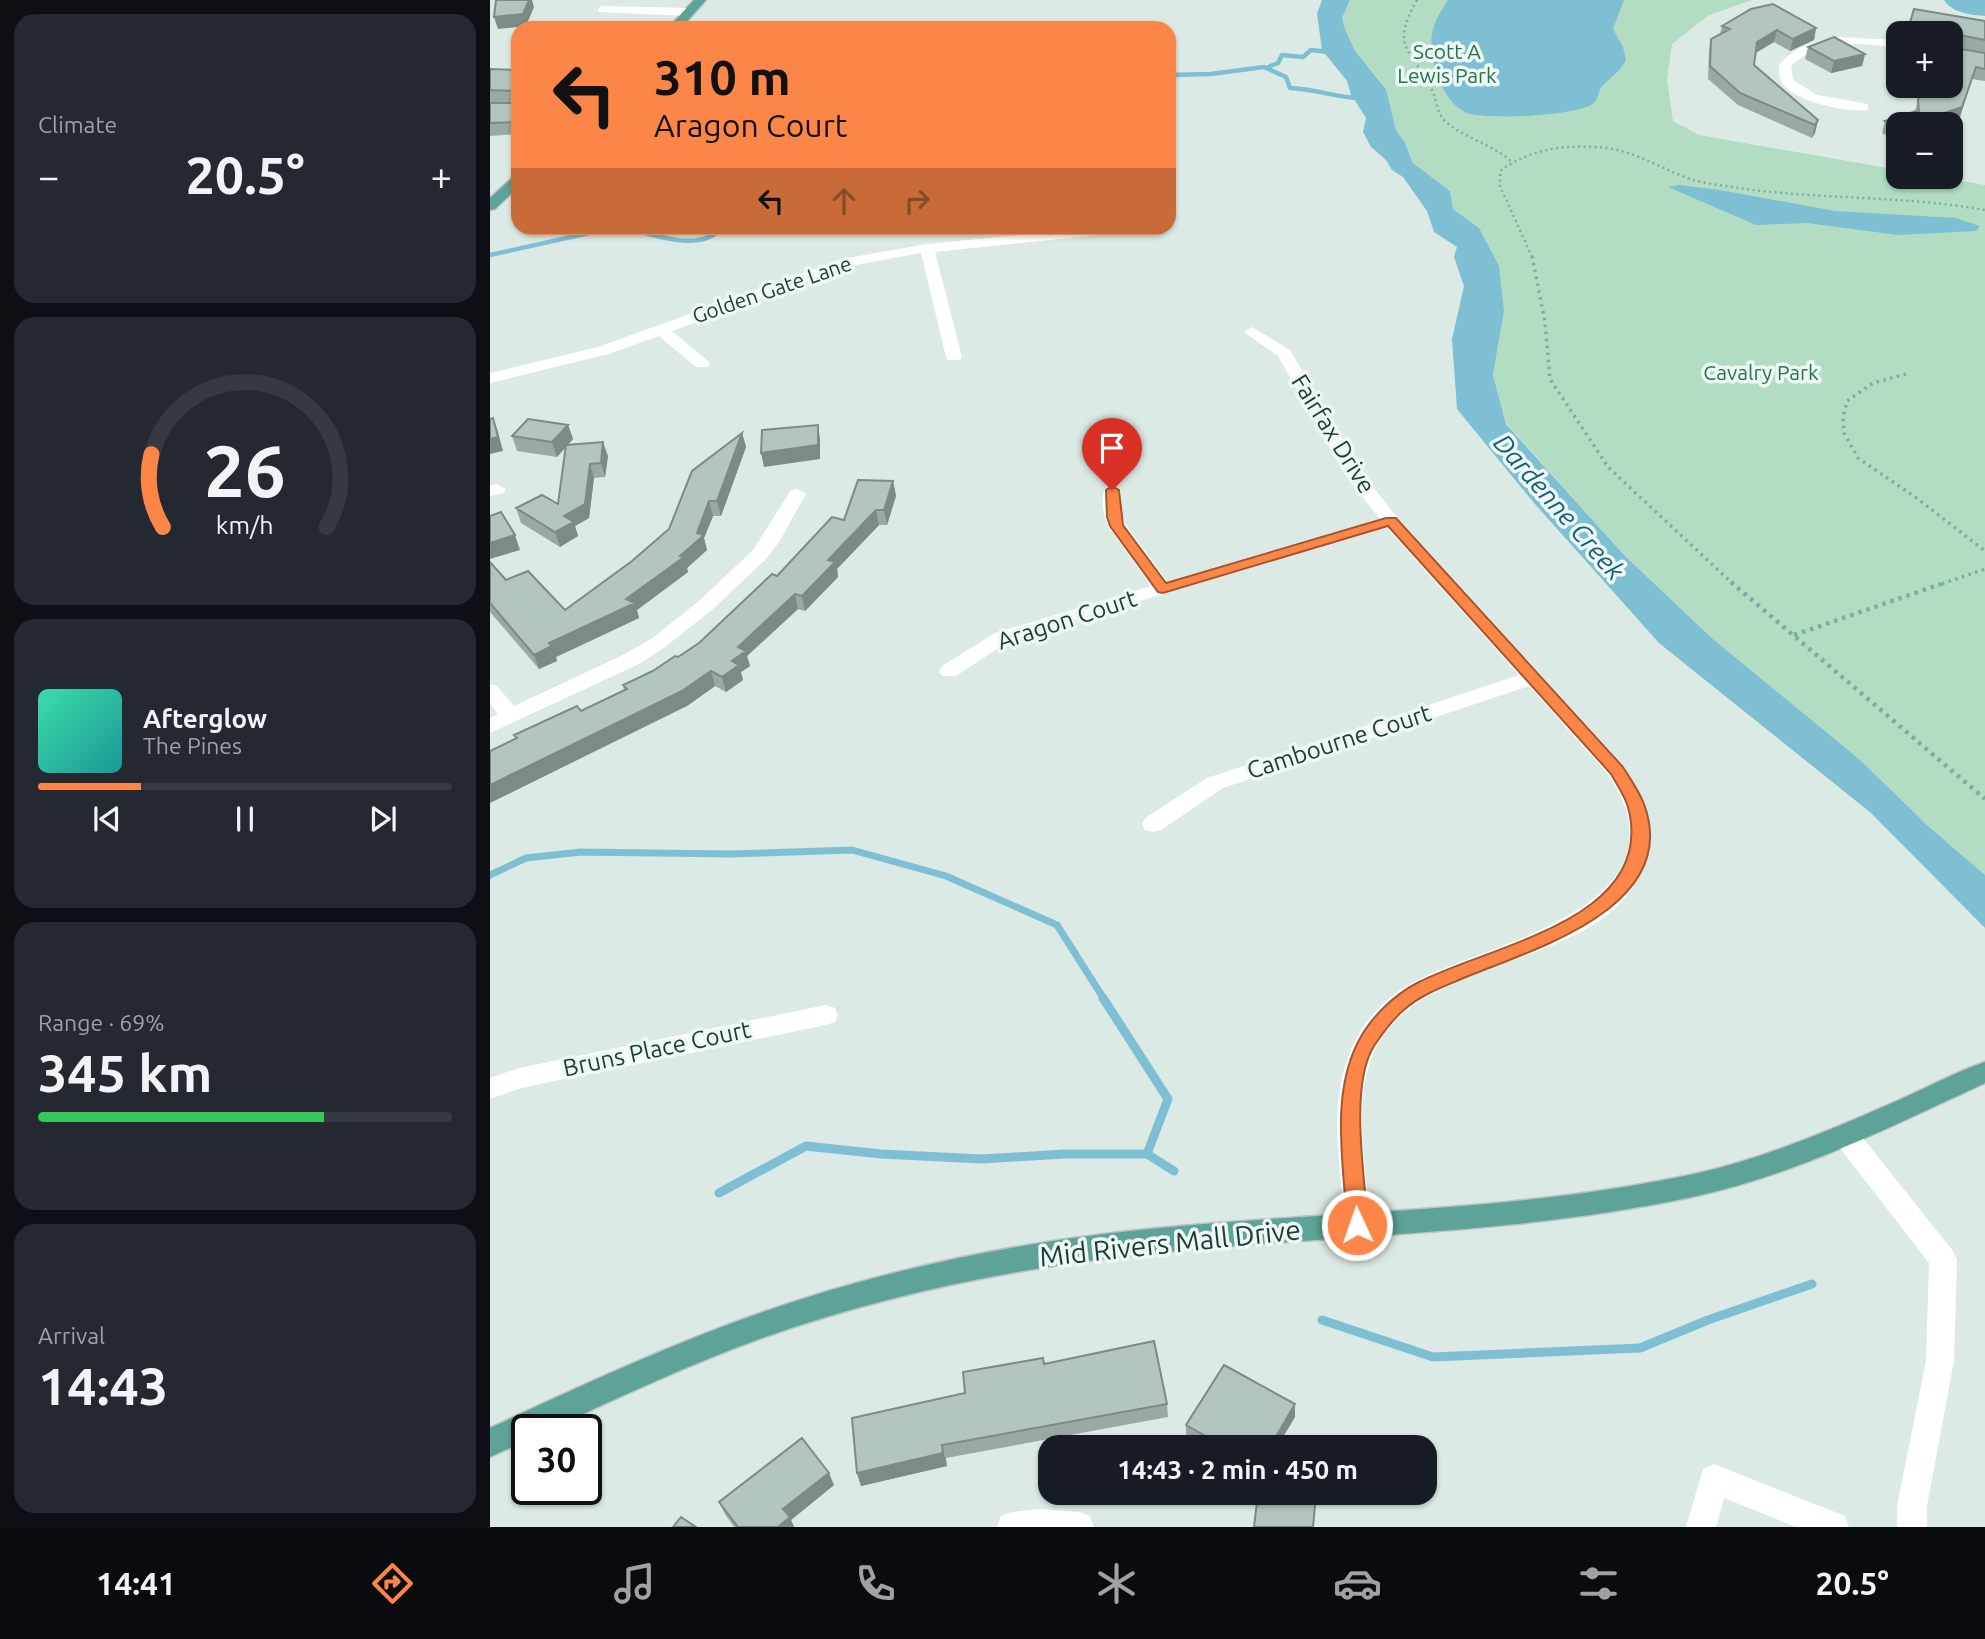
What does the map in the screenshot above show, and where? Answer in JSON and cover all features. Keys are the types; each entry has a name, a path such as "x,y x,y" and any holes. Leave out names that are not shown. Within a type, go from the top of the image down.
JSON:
{"main road":[{"path":"680,21 700,0"},
{"path":"490,206 511,186"},
{"name":"Mid Rivers Mall Drive","path":"490,1443 654,1368 780,1320 857,1295 948,1273 1108,1245 1539,1210 1639,1196 1753,1170 1845,1135 1985,1072"}],"street":[{"path":"602,9 688,12"},
{"path":"1863,107 1816,100 1803,95 1787,81 1785,65 1800,51 1816,45 1857,40 1886,43"},
{"name":"Golden Gate Lane","path":"492,376 583,357 825,268 875,256 927,248 1057,235"},
{"path":"927,248 954,357"},
{"path":"660,329 702,364"},
{"name":"Fairfax Drive","path":"1252,332 1284,352 1353,474 1391,521 1625,783 1635,804 1640,828 1638,854 1628,879 1610,901 1587,917 1424,987 1398,1004 1366,1043 1356,1068 1350,1096 1357,1225"},
{"path":"1112,490 1113,517 1117,526 1163,589"},
{"path":"490,726 632,659 683,624 760,554 770,542 797,494"},
{"name":"Aragon Court","path":"949,671 1002,637 1021,630 1391,521"},
{"name":"Cambourne Court","path":"1153,824 1215,783 1533,678"},
{"path":"490,691 511,716"},
{"name":"Bruns Place Court","path":"490,1089 519,1078 826,1015"},
{"path":"1845,1135 1943,1260 1940,1361 1912,1506 1912,1527"},
{"path":"1701,1527 1714,1479 1834,1527"},
{"path":"1013,1527 1039,1524 1068,1524 1079,1527"}],"path":[{"path":"1418,0 1404,24 1402,38 1414,64 1432,89 1439,113 1446,122 1498,149 1511,162"},
{"path":"1985,210 1958,205 1765,191 1714,184 1690,179 1629,151 1615,148 1554,148 1538,151 1511,162 1500,171 1500,186 1531,252 1545,321 1550,379 1608,467 1700,556 1985,799"},
{"path":"1906,374 1873,383 1847,401 1843,417 1844,433 1858,458 1940,514 1985,551"},
{"path":"1793,635 1985,569"}],"green space":[{"name":"Cavalry Park","path":"1350,0 1752,0 1709,15 1672,44 1667,79 1673,121 1699,135 1886,168 1886,189 1963,189 1963,181 1985,185 1985,875 1714,640 1625,556 1506,423 1493,375 1504,311 1479,228 1453,209 1450,191 1413,163 1396,130 1386,88 1355,51 1342,18"}],"water":[{"name":"Dardenne Creek","path":"1322,0 1350,0 1342,18 1345,29 1355,51 1386,89 1396,130 1413,163 1450,191 1453,209 1479,228 1499,266 1504,311 1493,375 1506,424 1625,556 1714,640 1860,760 1926,824 1985,875 1985,928 1871,813 1659,643 1534,503 1457,409 1452,339 1464,286 1454,257 1457,247 1434,232 1427,211 1403,177 1392,170 1386,160 1371,147 1363,132 1366,118 1354,99 1348,97 1351,95 1347,81 1322,50 1317,14"},
{"path":"1448,0 1624,0 1613,29 1623,47 1626,60 1601,88 1594,103 1585,107 1532,116 1467,113 1450,100 1439,79 1432,56 1433,29"},
{"path":"1944,0 1985,0 1985,16 1957,11"},
{"path":"1679,185 1835,211 1956,218 1980,226 1976,231 1898,235 1807,223 1756,225 1668,187"}],"building":[{"path":"496,0 529,0 523,14 494,17"},
{"path":"1773,4 1816,28 1793,39 1777,30 1757,42 1754,65 1818,120 1815,125 1740,93 1710,66 1711,39 1730,29 1722,26 1751,9"},
{"path":"1914,9 1985,21 1985,40 1963,36 1963,21 1910,21"},
{"path":"1834,37 1865,54 1834,61 1808,47"},
{"path":"1963,49 1985,53 1985,69 1976,67 1962,107 1947,112 1919,112 1918,100 1963,98"},
{"path":"490,69 511,70 511,91 490,90"},
{"path":"490,103 511,103 511,122 490,123"},
{"path":"493,418 498,437 490,439 490,419"},
{"path":"528,419 568,425 552,442 512,436"},
{"path":"818,425 818,445 761,453 762,430"},
{"path":"742,433 717,501 709,501 697,533 704,535 680,556 684,557 626,599 635,603 549,643 552,646 534,655 490,603 490,562 506,580 528,571 565,610 632,561 669,529 692,471"},
{"path":"603,442 601,463 590,464 585,504 564,516 574,522 555,532 516,508 542,495 558,504 566,445"},
{"path":"858,480 893,481 884,510 876,510 828,560 835,562 802,596 795,594 738,647 746,651 732,661 739,665 722,677 711,671 682,691 490,785 490,751 517,738 514,735 577,706 581,711 627,689 623,685 653,671 699,643 772,574 777,576 832,517 844,520"},
{"path":"501,512 515,535 490,543 490,516"},
{"path":"1154,1341 1167,1404 942,1445 943,1453 857,1473 852,1418 965,1393 963,1372 1043,1358 1044,1364"},
{"path":"1224,1365 1295,1404 1277,1435 1204,1435 1186,1425"},
{"path":"802,1438 829,1473 783,1509 790,1517 778,1527 738,1527 719,1502"},
{"path":"1257,1505 1315,1505 1313,1527 1254,1527"},
{"path":"681,1517 696,1527 673,1527"}],"waterway":[{"path":"1268,67 1278,63 1282,55 1303,57 1311,50 1329,52"},
{"path":"1176,75 1211,74 1264,67 1286,77 1290,88 1355,98"},
{"path":"490,255 580,235"},
{"path":"652,235 689,241 712,235"},
{"path":"490,875 526,858 581,852 730,854 852,850 946,876 1057,925 1104,999"},
{"path":"1103,998 1168,1099 1147,1154"},
{"path":"719,1193 806,1146 881,1154 982,1159 1064,1154 1147,1154"},
{"path":"1147,1154 1174,1171"},
{"path":"1322,1320 1433,1357 1640,1348 1708,1320 1812,1284"}],"route":[{"path":"1112,490 1113,517 1117,526 1163,589 1391,521 1617,771 1635,804 1640,828 1638,854 1628,879 1610,901 1587,917 1554,933 1424,987 1398,1004 1366,1043 1356,1068 1350,1096 1357,1225"}],"park label":[{"name":"Scott A Lewis Park","path":"1447,64"}]}
